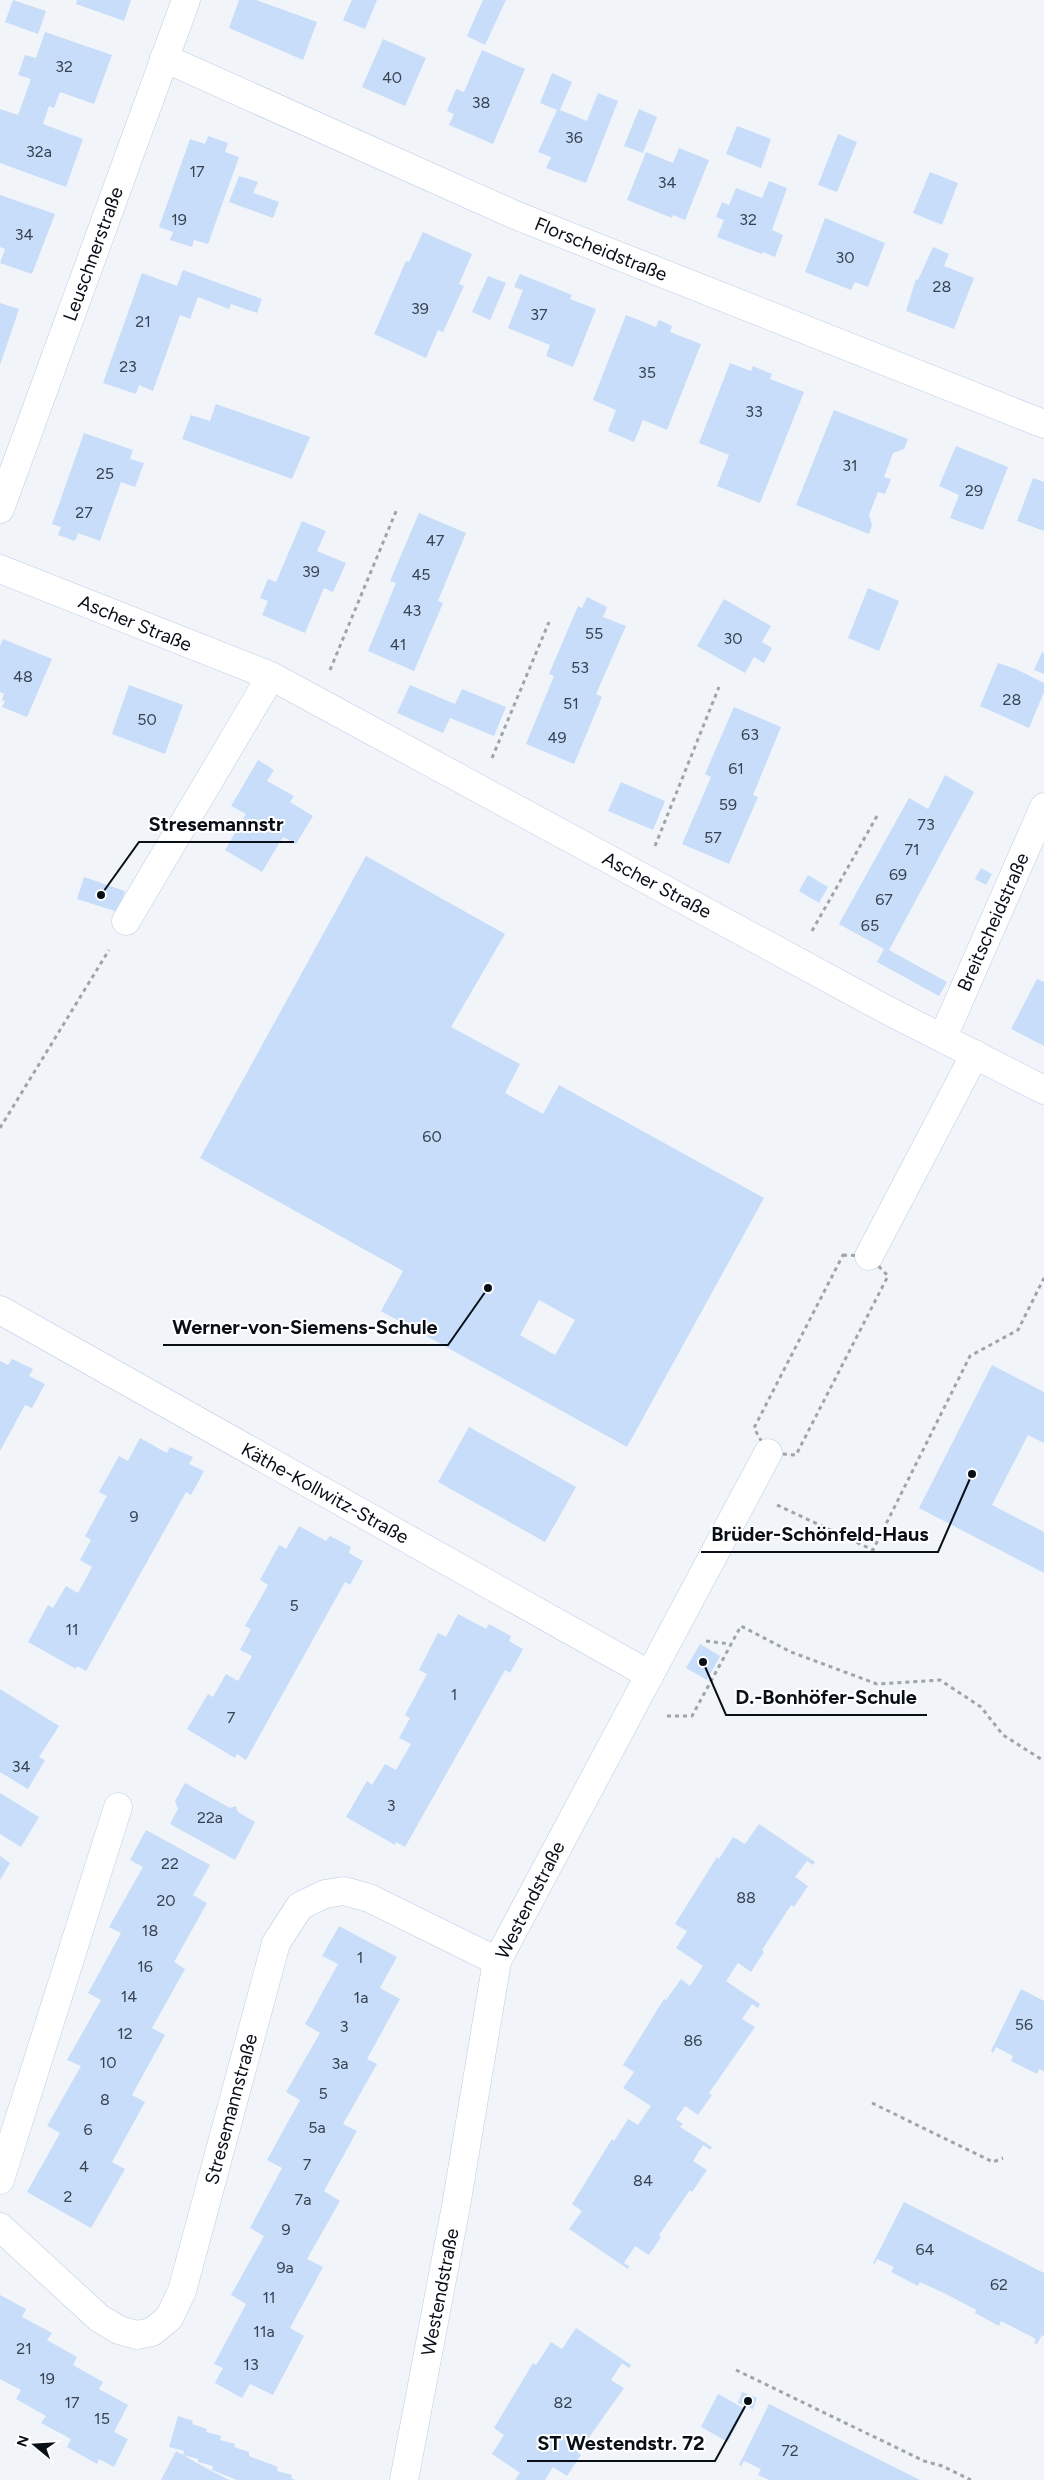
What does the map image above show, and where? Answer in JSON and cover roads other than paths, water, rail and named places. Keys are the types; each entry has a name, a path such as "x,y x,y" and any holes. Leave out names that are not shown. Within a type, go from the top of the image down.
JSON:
{"street":[{"name":"Leuschnerstraße","path":"0,508 186,0"},
{"name":"Florscheidstraße","path":"164,58 515,214 1044,424"},
{"name":"Ascher Straße","path":"0,569 271,676 796,960 1044,1090"},
{"path":"126,921 271,676"},
{"name":"Breitscheidstraße","path":"943,1037 1044,807"},
{"path":"869,1256 975,1054"},
{"name":"Käthe-Kollwitz-Straße","path":"0,1310 650,1675"},
{"name":"Westendstraße","path":"404,2480 456,2206 497,1961 768,1453"},
{"path":"0,2180 118,1807"},
{"name":"Stresemannstraße","path":"0,2228 100,2318 119,2330 137,2335 152,2332 169,2318 182,2291 276,1943 300,1906 325,1894 344,1892 369,1898 497,1961"}],"place":[{"name":"Stresemannstr","path":"101,895"},
{"name":"Werner-von-Siemens-Schule","path":"488,1288"},
{"name":"Brüder-Schönfeld-Haus","path":"972,1474"},
{"name":"D.-Bonhöfer-Schule","path":"703,1662"},
{"name":"ST Westendstr. 72","path":"748,2401"}]}
